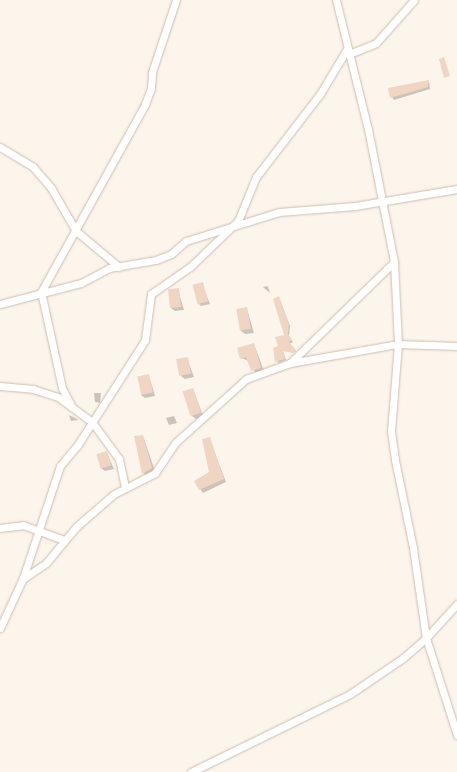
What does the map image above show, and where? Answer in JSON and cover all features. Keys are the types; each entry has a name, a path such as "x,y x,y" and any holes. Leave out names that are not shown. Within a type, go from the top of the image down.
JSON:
{"street":[{"path":"72,408 62,388 41,292 50,270 76,231 96,189 108,176 145,104 176,0"},
{"path":"336,0 383,202 394,262 398,344 391,431 422,594 426,638 456,726 457,735"},
{"path":"0,628 23,578 60,466 92,422 145,340 151,294 190,267 240,217 256,177 320,94 348,52 376,43 414,0"},
{"path":"0,147 33,167 52,188 76,231 119,267"},
{"path":"0,304 81,283 105,269 156,260 171,254 186,241 228,230 279,212 383,202 457,189"},
{"path":"290,363 394,262"},
{"path":"23,578 46,563 64,540 125,488 155,473 175,443 246,379 290,363 398,344 457,346"},
{"path":"0,386 33,389 58,397 92,422 119,459 125,488"},
{"path":"0,528 23,524 41,528 64,540"},
{"path":"191,772 350,694 426,638 457,604"}],"building":[{"path":"444,57 450,76 444,78 439,59"},
{"path":"429,80 428,87 390,98 388,88"},
{"path":"203,282 208,301 198,304 192,285"},
{"path":"179,288 181,307 170,308 168,289"},
{"path":"279,296 289,324 288,334 292,340 289,342 296,350 293,353 283,351 285,359 275,362 273,348 278,346 275,337 284,335 273,299"},
{"path":"247,307 251,329 240,331 236,309"},
{"path":"254,343 261,368 251,371 246,357 240,359 237,348"},
{"path":"188,357 191,374 179,376 176,359"},
{"path":"149,374 153,393 141,395 137,376"},
{"path":"193,388 201,413 191,416 183,391"},
{"path":"143,435 152,468 142,474 134,436"},
{"path":"210,437 224,479 199,490 194,481 209,472 202,439"},
{"path":"107,451 111,465 101,468 96,454"}]}
